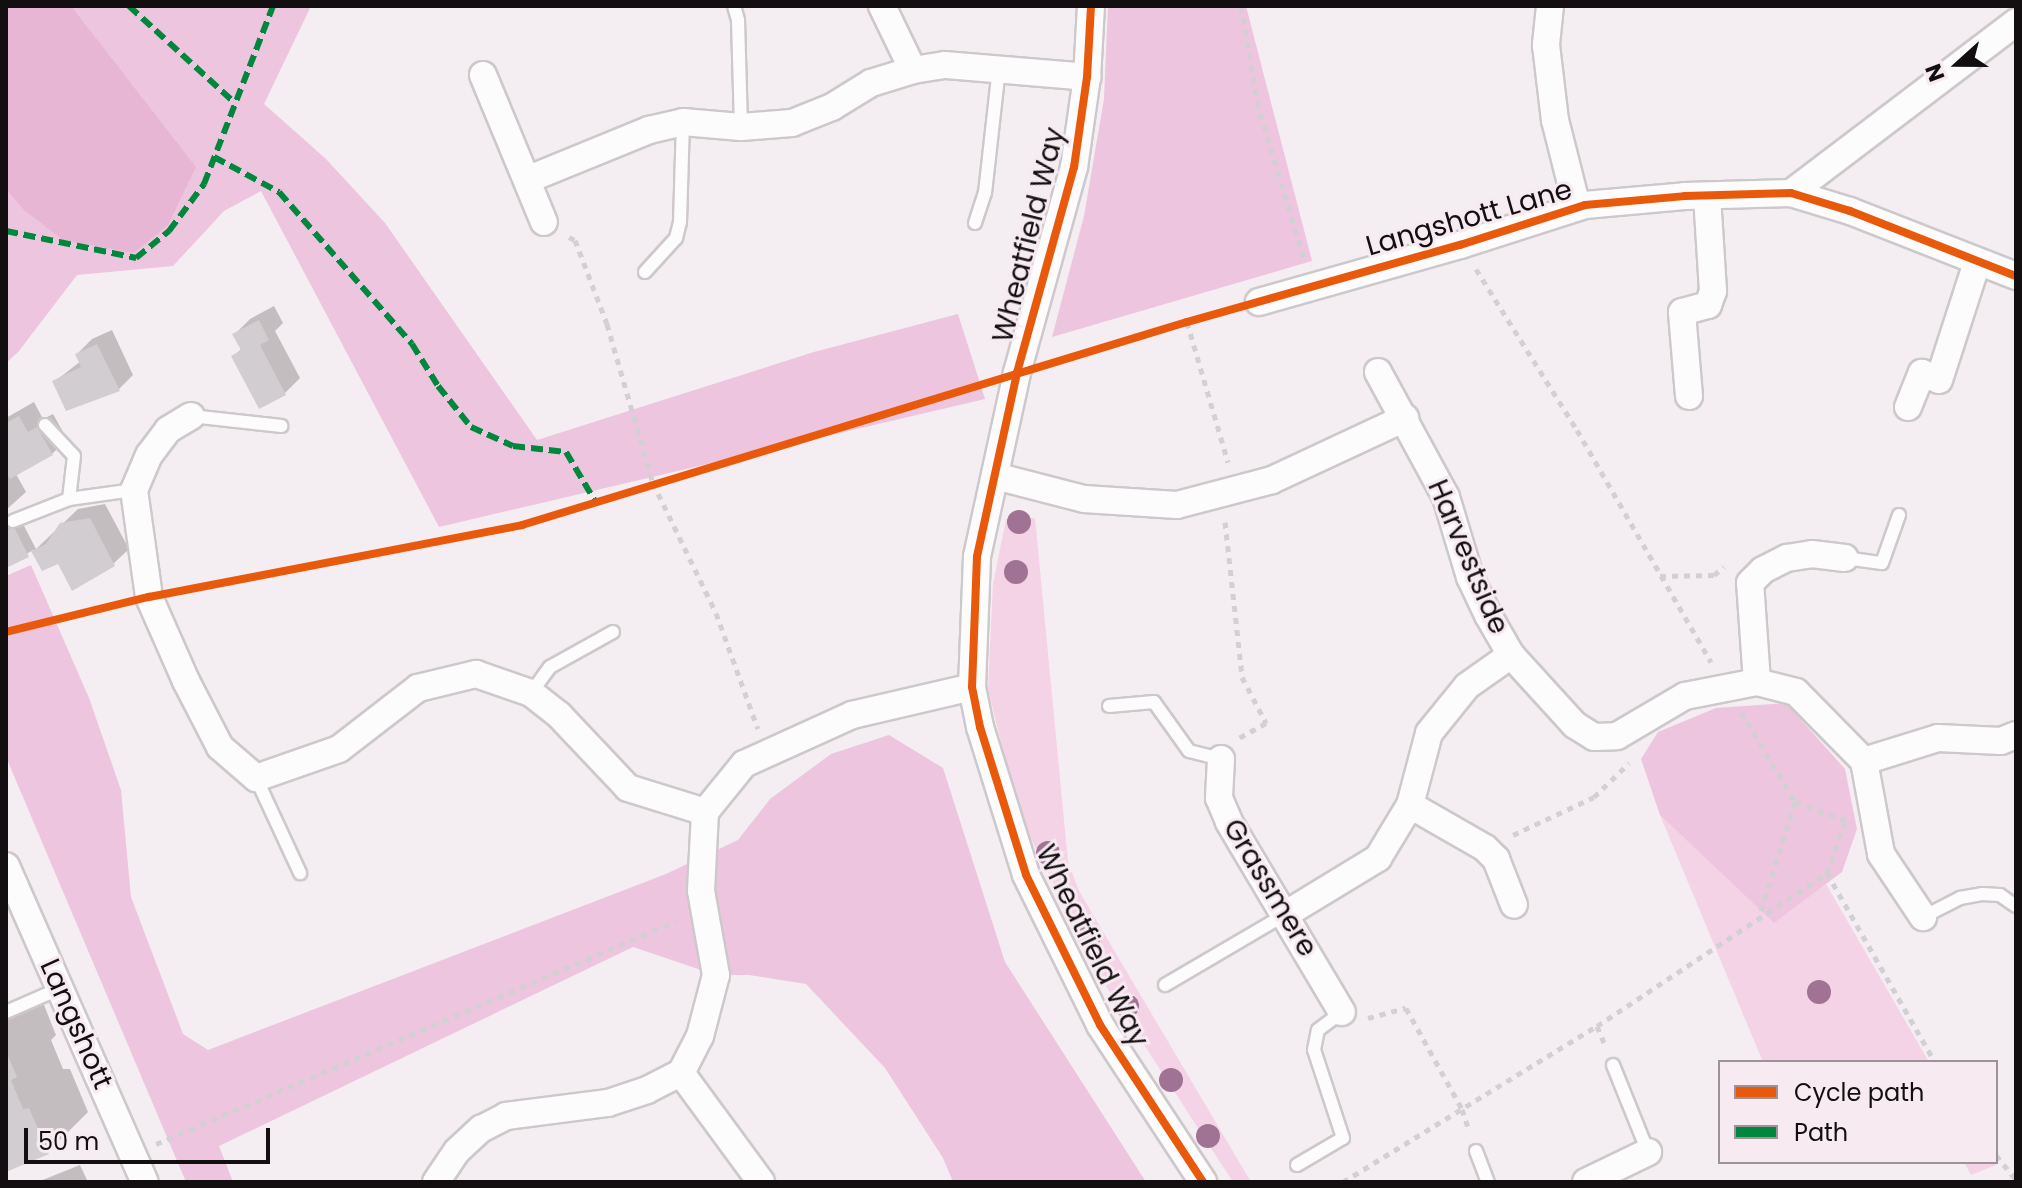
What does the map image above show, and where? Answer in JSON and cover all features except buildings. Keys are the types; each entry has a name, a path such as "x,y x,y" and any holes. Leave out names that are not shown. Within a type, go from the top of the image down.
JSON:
{"street":[{"path":"882,6 913,70"},
{"name":"Wheatfield Way","path":"1091,6 1087,77 1074,167 1017,373 977,557 972,687 980,727 1026,875 1100,1025 1203,1182"},
{"path":"1550,6 1546,45 1555,120 1577,207"},
{"path":"1791,193 2016,22"},
{"path":"529,179 649,130 683,122 741,127 792,123 832,107 871,83 913,70 945,65 1087,77"},
{"path":"483,75 529,179 544,222"},
{"name":"Langshott Lane","path":"1259,302 1460,245 1577,207 1707,196 1791,193 1850,211 2016,276"},
{"path":"1689,396 1682,312 1708,305 1713,291 1707,196"},
{"path":"1908,407 1922,373 1939,380 1977,262"},
{"name":"Harvestside","path":"1378,372 1446,497 1470,577 1511,655 1575,725 1594,737 1617,736 1685,696 1757,682 1796,692 1864,761"},
{"path":"191,416 168,430 149,455 134,490 149,597 220,747 256,778 339,749 418,688 476,674 531,693 559,715 628,788 705,812"},
{"path":"995,476 1084,499 1177,505 1272,480 1405,418"},
{"path":"1757,682 1750,583 1763,570 1787,558 1812,554 1845,558"},
{"path":"1286,914 1378,858 1410,805 1429,733 1467,686 1511,655"},
{"path":"436,1182 457,1151 481,1129 506,1116 608,1103 647,1090 681,1073 700,1036 716,975 703,909 705,812 744,764 766,751 852,715 972,687"},
{"path":"1923,917 1881,854 1864,761 1938,738 2001,741 2016,735"},
{"name":"Grassmere","path":"1221,759 1219,798 1229,822 1342,1012"},
{"path":"1410,805 1485,848 1496,859 1514,905"},
{"name":"Langshott","path":"6,866 145,1182"},
{"path":"681,1073 761,1182"},
{"path":"1586,1182 1648,1152"}],"lane":[{"path":"734,6 738,20 741,127"},
{"path":"975,223 985,193 999,69"},
{"path":"645,272 676,238 680,222 683,122"},
{"path":"191,416 281,426"},
{"path":"45,425 74,456 69,499"},
{"path":"13,521 69,499 134,490"},
{"path":"1845,558 1882,563 1899,515"},
{"path":"531,693 550,667 613,632"},
{"path":"1109,706 1154,702 1189,751 1221,759"},
{"path":"256,778 300,873"},
{"path":"1923,917 1960,898 1982,894 2000,895 2016,906"},
{"path":"1165,985 1286,914"},
{"path":"6,1012 61,988"},
{"path":"1297,1165 1343,1138 1314,1050 1318,1030 1342,1012"},
{"path":"1613,1065 1648,1152"},
{"path":"1476,1151 1488,1182"}],"path":[{"path":"1241,6 1257,102 1312,287"},
{"path":"544,222 575,240 607,324 653,483 716,613 766,751"},
{"path":"1460,245 1577,430 1635,535 1795,802 1845,820 1873,807"},
{"path":"1173,326 1202,318"},
{"path":"1187,322 1229,491 1242,677 1266,723 1216,751 1221,759"},
{"path":"638,487 668,478"},
{"path":"1485,848 1594,797 1647,747 1638,723"},
{"path":"1759,917 1795,802"},
{"path":"1343,1182 1597,1026 1827,873 1845,820"},
{"path":"1827,873 1934,1060"},
{"path":"133,1154 703,909"},
{"path":"1342,1012 1351,1026 1382,1012 1406,1008 1462,1109"},
{"path":"1998,1158 2016,1180"}],"shaded area":[{"path":"6,6 311,6 264,104 326,159 385,223 537,440 814,352 958,314 985,399 439,527 261,191 224,211 173,266 77,275 19,351 6,363"},
{"path":"6,6 71,6 196,167 168,225 134,253 63,240 24,210 6,189"},
{"path":"1108,6 1246,6 1312,261 1052,337 1084,216 1104,99"},
{"path":"1035,518 1068,862 1079,891 1251,1182 1233,1182 1104,983 1019,815 988,689 993,584 1006,519"},
{"path":"31,565 89,698 121,790 131,897 183,1034 208,1050 666,874 738,840 770,799 831,754 889,735 943,768 1005,962 1146,1182 953,1182 943,1158 885,1068 806,984 749,975 716,975 633,947 219,1146 233,1182 186,1182 6,757 6,576"},
{"path":"1786,703 1845,769 1857,829 1842,872 1774,923 1660,815 1641,759 1658,732 1716,708"},
{"path":"1660,815 1774,922 1826,884 1928,1060 1762,1060"},
{"path":"1965,1164 1996,1165 1971,1175"}],"marked path":[{"path":"129,6 235,103"},
{"path":"6,231 136,258 169,231 204,184 273,6"},
{"path":"214,157 279,192 412,344 438,386 471,427 513,446 566,452 595,501"}],"cycle path":[{"path":"1091,6 1087,77 1074,167 1017,373 977,557 972,687 980,727 1026,875 1100,1025 1203,1182"},
{"path":"6,632 149,597 522,525 1187,322 1460,245 1585,205 1685,196 1791,193 1850,211 2016,276"}]}
